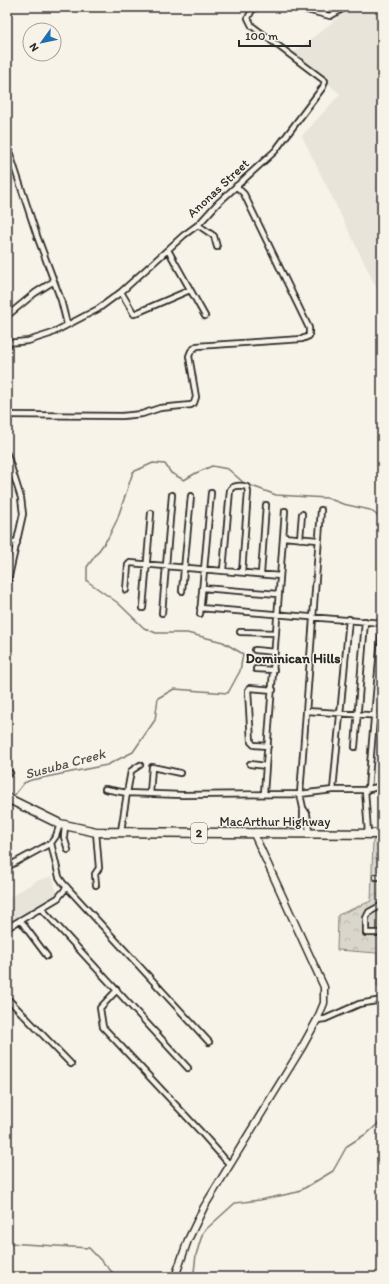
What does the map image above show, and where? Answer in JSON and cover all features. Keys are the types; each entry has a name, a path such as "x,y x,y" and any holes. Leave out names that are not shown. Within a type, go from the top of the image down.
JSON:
{"highway":[{"name":"MacArthur Highway","path":"7,798 63,825 96,832 121,831 254,834 306,832 382,834"}],"street":[{"name":"Anonas Street","path":"7,343 41,338 98,308 121,292 188,231 198,225 203,218 236,186 275,151 325,84 325,81 252,26 248,18 252,10 257,7"},
{"path":"295,7 330,16 346,7"},
{"path":"7,145 37,236 54,281 67,324"},
{"path":"7,415 122,416 142,414 160,408 191,405 194,403 196,397 189,356 191,351 197,346 302,339 309,336 309,328 274,253 244,194 236,186"},
{"path":"198,225 214,236 217,247"},
{"path":"168,250 205,316"},
{"path":"7,316 35,293 54,281"},
{"path":"121,292 134,314 190,290"},
{"path":"7,454 21,498 23,514 7,586"},
{"path":"223,570 230,490 233,487 244,486 247,487 248,492 242,572"},
{"path":"200,614 211,493"},
{"path":"162,613 172,495"},
{"path":"182,591 191,496"},
{"path":"261,574 266,505"},
{"path":"306,832 308,814 303,808 300,794 321,510"},
{"path":"264,793 273,690 278,594 286,511"},
{"path":"143,608 151,513"},
{"path":"300,539 302,514"},
{"path":"283,537 318,540"},
{"path":"7,540 17,543"},
{"path":"126,590 128,564 130,563 203,568 280,576"},
{"path":"203,588 278,594"},
{"path":"200,608 349,619 382,624 375,715 366,789 368,833"},
{"path":"333,790 342,712 349,619"},
{"path":"355,747 365,621"},
{"path":"240,632 276,633"},
{"path":"255,650 275,652"},
{"path":"256,670 274,670"},
{"path":"268,746 254,745 251,742 248,690 250,688 273,690"},
{"path":"307,711 342,712 382,716"},
{"path":"250,764 266,766"},
{"path":"121,831 131,771 140,765"},
{"path":"150,794 152,768 180,773"},
{"path":"105,789 150,794 300,794 333,790 366,789 382,786"},
{"path":"7,867 51,843 63,825"},
{"path":"63,825 64,837 68,850"},
{"path":"96,832 99,868 95,874 96,885"},
{"path":"175,1277 179,1263 204,1207 318,1020 324,1003 324,987 254,834"},
{"path":"51,843 59,877 209,1042"},
{"path":"376,877 382,877"},
{"path":"7,928 58,898 67,887"},
{"path":"380,933 366,932 366,923 369,912 382,905"},
{"path":"41,908 188,1068"},
{"path":"20,920 47,956"},
{"path":"117,990 100,1008 103,1027 200,1130 230,1165"},
{"path":"7,998 71,1064"},
{"path":"318,1020 325,1019 359,1004 382,1000"}],"shaded area":[{"path":"352,7 382,7 382,299 302,136 340,94 293,53"},
{"path":"52,876 58,896 7,927 7,899 36,881"}],"green space":[{"path":"373,839 382,840 382,987 377,987 377,953 337,950 338,915 371,901"}],"waterway":[{"name":"Susuba Creek","path":"12,798 24,783 31,780 107,765 133,752 155,720 158,698 174,689 228,693 240,671 243,654 223,642 187,633 156,633 144,628 118,603 87,581 87,567 108,538 117,520 133,472 153,463 165,464 171,473 184,480 212,466 228,469 244,483 276,495 327,498 343,504 370,510 382,519"},
{"name":"Susuba Creek","path":"7,807 9,803"},
{"path":"178,1276 194,1272 196,1255 203,1232 235,1203 260,1200 298,1192 333,1171 347,1146 369,1132 382,1120"},
{"path":"7,1243 89,1248 115,1275 129,1277"}],"district":[{"name":"Dominican Hills","path":"293,658"}]}
